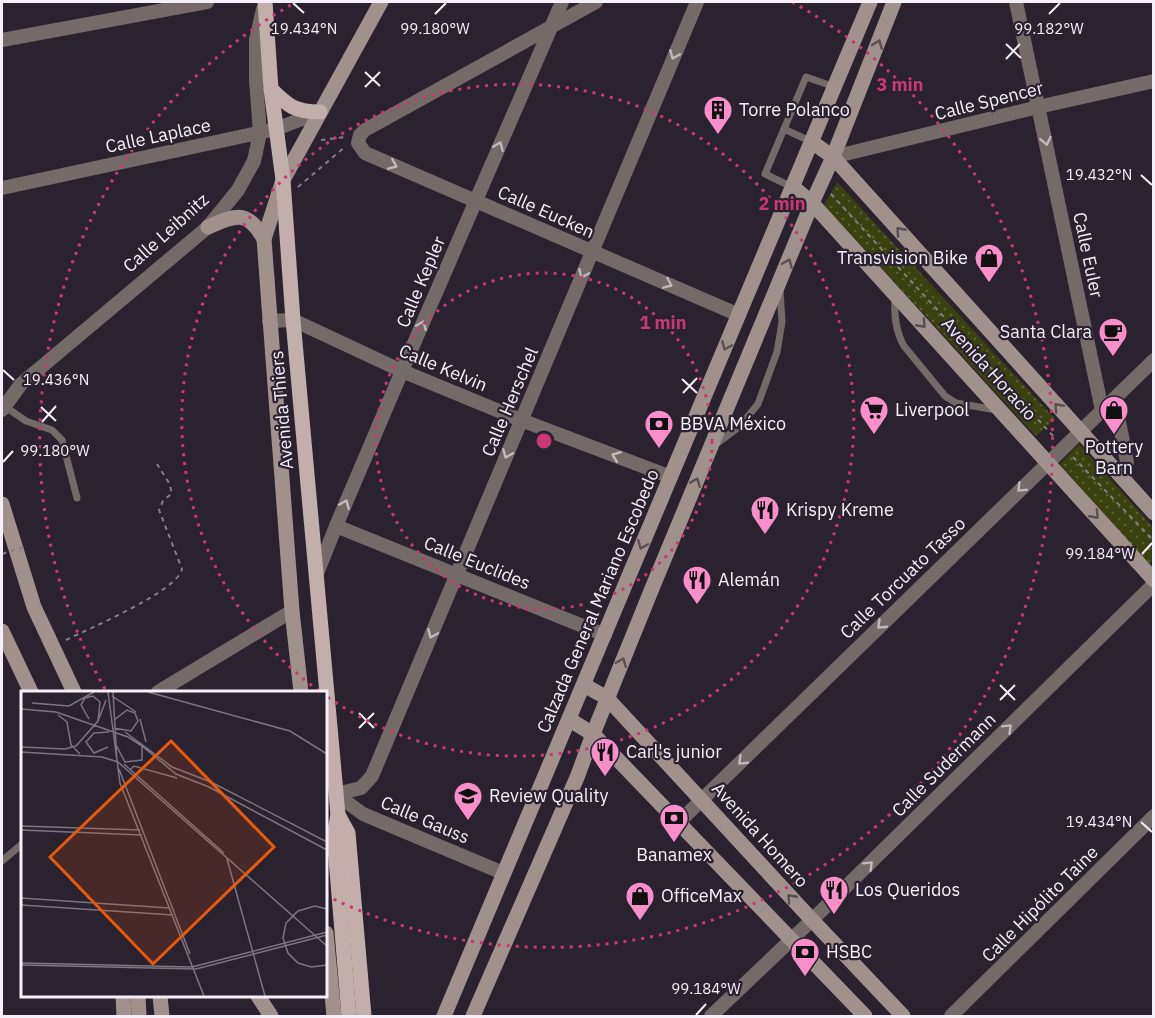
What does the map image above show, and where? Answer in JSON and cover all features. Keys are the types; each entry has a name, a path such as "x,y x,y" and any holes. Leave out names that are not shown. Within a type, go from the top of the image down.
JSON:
{"main road":[{"name":"Avenida Thiers","path":"265,2 271,89 283,180 293,320 326,691"},
{"path":"271,89 295,109 320,112"},
{"name":"Avenida Thiers","path":"327,697 338,815"},
{"path":"338,815 334,835 349,1017"},
{"path":"338,815 348,833 364,1017"}],"street":[{"path":"2,40 207,2"},
{"name":"Calle Leibnitz","path":"3,408 21,384 208,227 238,190 254,161 260,133 256,40 265,2"},
{"path":"264,239 283,180 381,2"},
{"name":"Calle Kepler","path":"316,578 402,371 562,2"},
{"path":"362,132 596,2"},
{"name":"Calle Herschel","path":"336,794 361,788 372,776 697,2"},
{"name":"Calzada General Mariano Escobedo","path":"444,1017 870,2"},
{"path":"473,1017 553,836 710,448 833,158 894,2"},
{"name":"Calle Euler","path":"1016,2 1102,410"},
{"name":"Calle Spencer","path":"833,158 1154,81"},
{"name":"Calle Laplace","path":"2,188 260,133 320,112"},
{"name":"Calle Eucken","path":"362,132 358,143 365,153 740,315"},
{"name":"Avenida Horacio","path":"812,142 833,158 1154,513"},
{"name":"Avenida Horacio","path":"793,187 812,203 1154,580"},
{"path":"208,227 229,218 244,218 256,225 264,239"},
{"name":"Avenida Thiers","path":"264,239 292,611 301,691"},
{"name":"Calle Kelvin","path":"269,321 293,320 402,371 670,477"},
{"name":"Calle Torcuato Tasso","path":"679,822 1154,360"},
{"path":"1102,410 1117,411 1127,462"},
{"path":"2,504 34,607 73,691"},
{"name":"Calle Euclides","path":"336,526 605,635"},
{"name":"Calle Sudermann","path":"792,940 1154,584"},
{"path":"161,691 292,611"},
{"path":"2,631 30,691"},
{"name":"Avenida Homero","path":"584,685 607,698 903,1017"},
{"path":"570,720 593,734 865,1017"},
{"name":"Calle Gauss","path":"336,794 363,814 503,873"},
{"name":"Calle Hipólito Taine","path":"951,1017 1154,816"},
{"path":"711,1017 792,940"},
{"path":"327,944 334,1017"},
{"path":"123,997 124,1017"},
{"path":"138,997 140,1017"},
{"path":"160,997 162,1017"},
{"path":"259,997 271,1017"}],"lane":[{"path":"793,187 765,174 806,77 835,87"},
{"path":"784,129 812,142"},
{"path":"710,448 739,428 758,404 777,352 782,322 780,284"},
{"path":"895,294 894,314 899,337 945,396 956,403 1000,410"},
{"path":"3,408 26,421 52,430 63,440 77,498"},
{"path":"2,861 21,845"}],"path":[{"path":"304,142 362,132"},
{"path":"284,198 362,132"},
{"path":"821,184 1154,542"},
{"path":"53,646 135,607 181,576 182,569 159,510 163,501 172,493 169,483 157,464"},
{"path":"2,554 24,548"}],"green space":[{"path":"837,182 1055,419 1036,436 824,205"},
{"path":"1079,444 1153,527 1153,560 1148,565 1060,464"}],"place":[{"name":"Torre Polanco","path":"718,136"},
{"name":"Transvision Bike","path":"989,284"},
{"name":"Santa Clara","path":"1113,358"},
{"name":"Liverpool","path":"874,436"},
{"name":"Pottery Barn","path":"1114,436"},
{"name":"BBVA México","path":"659,450"},
{"name":"Krispy Kreme","path":"765,536"},
{"name":"Alemán","path":"697,606"},
{"name":"Carl's junior","path":"605,778"},
{"name":"Review Quality","path":"468,822"},
{"name":"Banamex","path":"674,844"},
{"name":"Los Queridos","path":"834,916"},
{"name":"OfficeMax","path":"640,922"},
{"name":"HSBC","path":"805,978"}]}
